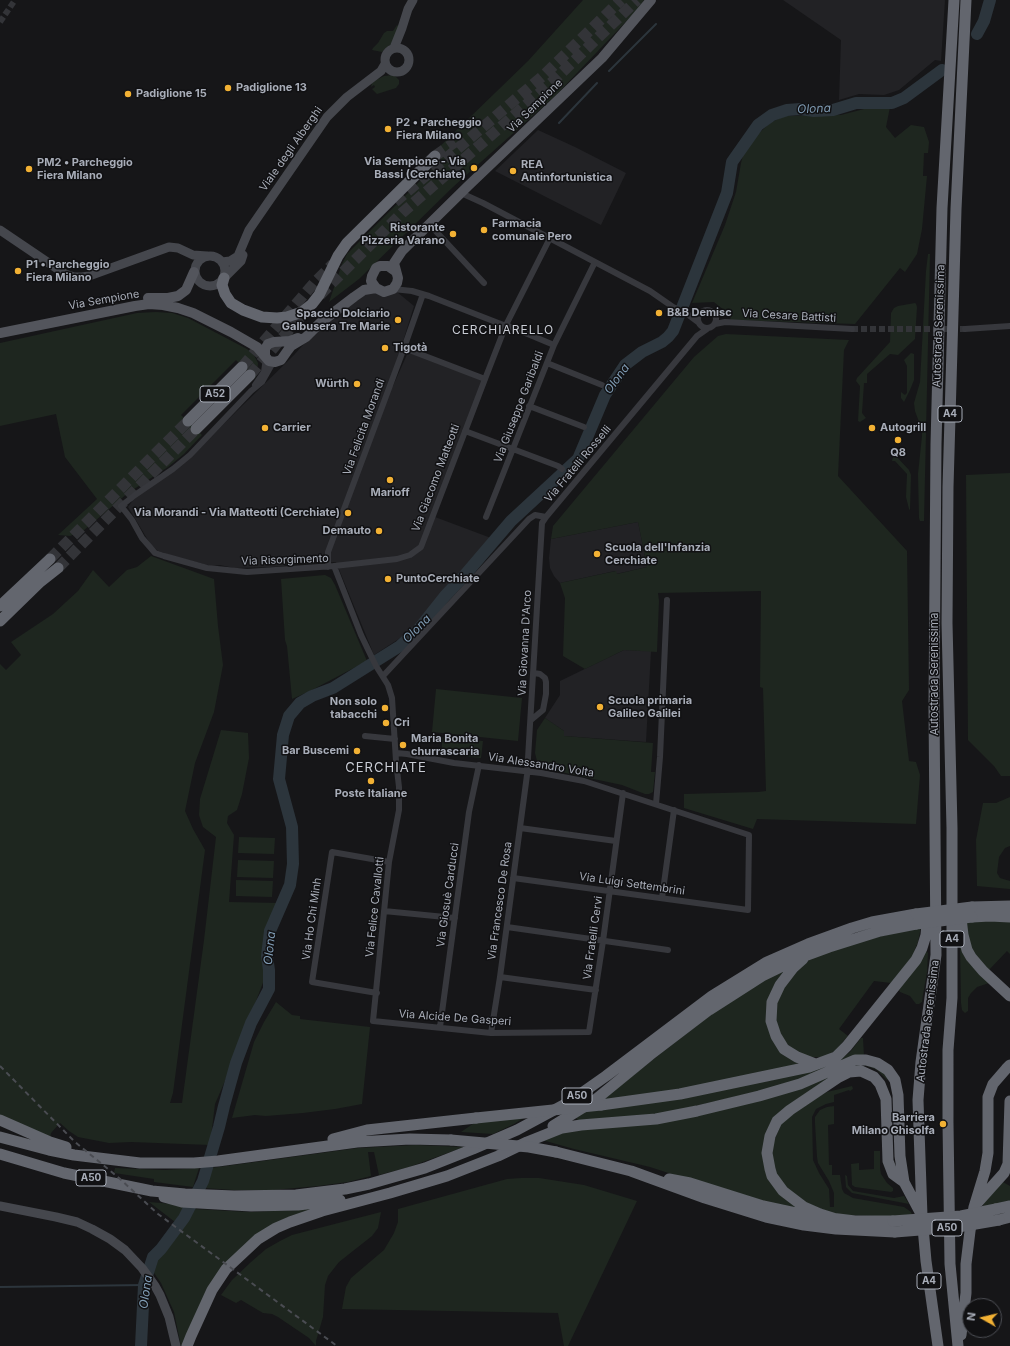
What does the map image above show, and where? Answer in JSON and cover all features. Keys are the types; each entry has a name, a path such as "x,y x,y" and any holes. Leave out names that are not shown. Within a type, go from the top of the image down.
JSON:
{"highway":[{"name":"Autostrada Serenissima","path":"938,1346 926,1261 922,1216 918,1100 920,1062 936,955 934,700 936,444 943,200 954,0"},
{"name":"Autostrada Serenissima","path":"959,1346 950,1264 948,1050 952,998 952,828 947,623 948,487 956,209 966,0"},
{"path":"224,278 222,285 225,294 231,303 243,310 262,317 277,318 287,317 302,312 312,304 319,295 338,256 347,243 435,156"},
{"name":"A52","path":"192,425 246,371"},
{"path":"3,603 50,559"},
{"path":"0,621 58,568"},
{"path":"0,629 22,608 39,584"},
{"path":"952,828 961,926 966,946 976,964 1010,996"},
{"path":"292,1151 366,1130 601,1105 680,1094 809,1067 836,1057 847,1046 916,960 922,948 926,935 935,858"},
{"name":"A50","path":"0,1154 64,1173 152,1191 168,1198 205,1199 234,1196 276,1195 345,1189 369,1184 448,1160 517,1130 569,1102 619,1067 712,996 768,962 808,944 844,930 872,922 916,919 1010,906"},
{"path":"972,912 990,916 1010,917"},
{"path":"527,1142 595,1100 650,1055 709,1010 731,995 777,968 810,954 861,936 916,919"},
{"path":"810,954 797,964 780,985 772,1002 771,1021 776,1036 784,1049 815,1064"},
{"path":"187,1346 190,1336 217,1282 233,1262 258,1239 276,1228 322,1211 422,1184 475,1166 527,1142 570,1126 656,1119 697,1111 759,1096 800,1084 855,1060 866,1060 877,1063 888,1070 895,1080 897,1086 900,1156 904,1182 922,1216"},
{"path":"959,1346 966,1293 968,1247 974,1207 985,1171 988,1152 988,1097 993,1084 1010,1066"},
{"path":"836,1219 804,1207 783,1191 772,1176 767,1153 770,1136 777,1121 790,1110 838,1077 849,1072 861,1071 874,1076 880,1084 886,1099 888,1161 893,1174 904,1182"},
{"path":"974,1207 1004,1173 1008,1164 1010,1101"},
{"path":"0,1120 50,1142 108,1159"},
{"name":"A50","path":"0,1137 74,1155 140,1162 194,1163 358,1142 388,1140 451,1140 529,1146 631,1171 705,1198 766,1217 804,1225 836,1229 894,1226 958,1227 997,1214 1010,1217"},
{"path":"631,1171 690,1183 763,1206 805,1215 874,1222 894,1226"},
{"path":"205,1199 251,1206 298,1205 390,1193"},
{"path":"997,1214 1010,1206"}],"main road":[{"name":"Via Sempione","path":"395,280 394,263 402,251 602,58 651,0"},
{"name":"Via Sempione","path":"384,265 390,255 409,235 419,227 430,225"},
{"path":"384,265 388,266 395,280 384,292 376,288 371,281 376,268 384,265"},
{"path":"102,312 134,299 168,298 178,296 186,290 194,272"},
{"name":"Via Sempione","path":"231,332 259,342 290,341 299,337 317,319 372,276"},
{"path":"272,358 288,350 291,346 306,337 320,323 364,290 376,288"},
{"name":"Via Sempione","path":"0,333 141,305 170,306 193,313 231,332 257,347 272,358"},
{"path":"273,342 278,343 283,347 284,354 272,358 264,352 266,346 273,342"}],"street":[{"path":"397,48 408,9 413,0"},
{"path":"397,48 408,54 409,61 405,69 394,72 388,69 385,64 386,54 388,51 397,48"},
{"name":"Viale degli Alberghi","path":"222,262 230,261 238,256 248,230 327,117 343,100 368,79 381,71 385,64"},
{"name":"Viale degli Alberghi","path":"368,79 394,72"},
{"path":"461,193 650,291 673,307 686,313 702,328 707,329 712,327 716,321 713,312 708,310 699,314 686,313"},
{"path":"430,225 484,283"},
{"path":"0,230 65,274 74,277 82,278 89,276 169,247 175,247 192,255 215,257 222,262 225,269 224,278 215,286 205,286 198,281 190,262 183,255 175,251 160,251"},
{"path":"404,348 485,379 506,326 550,238"},
{"name":"Viale degli Alberghi","path":"224,278 241,260 244,241"},
{"path":"194,272 197,262 207,256"},
{"name":"Via Giuseppe Garibaldi","path":"486,517 554,344 596,262"},
{"path":"395,280 412,291 554,344"},
{"path":"395,280 412,291"},
{"name":"Via Felicita Morandi","path":"331,567 327,557 328,552 404,348 422,294"},
{"path":"698,336 699,314"},
{"name":"Via Cesare Battisti","path":"716,321 852,329"},
{"path":"965,329 1010,326"},
{"name":"Via Fratelli Rosselli","path":"383,676 529,518 535,515 546,517 698,336 707,329"},
{"path":"251,391 272,358"},
{"path":"251,391 262,382 271,366 272,358"},
{"path":"547,363 602,385"},
{"name":"Via Giacomo Matteotti","path":"331,567 398,559 410,555 421,547 485,379"},
{"name":"Via Risorgimento","path":"251,391 181,463 135,494 121,506 132,520 142,538 155,553 195,565 247,572 331,567 368,650 388,685 392,698 395,739"},
{"path":"529,406 584,427"},
{"path":"465,431 558,466 562,469"},
{"name":"Via Giovanna D'Arco","path":"528,772 541,528 546,517"},
{"path":"656,804 660,757 667,600"},
{"path":"531,720 543,710 546,694 545,678 540,674 534,673"},
{"path":"365,736 395,739"},
{"name":"Via Felice Cavallotti","path":"373,1021 389,862 398,816 399,795 395,739"},
{"name":"Via Alessandro Volta","path":"396,753 454,763 479,765 584,780 749,834 748,910"},
{"name":"Via Giosuè Carducci","path":"440,1027 469,812 479,765"},
{"name":"Via Francesco De Rosa","path":"491,1033 528,772"},
{"name":"Via Fratelli Cervi","path":"596,990 623,793"},
{"path":"662,898 674,810"},
{"path":"520,828 616,841"},
{"name":"Via Ho Chi Minh","path":"377,993 312,982 332,852 389,862"},
{"name":"Via Luigi Settembrini","path":"513,878 748,910"},
{"path":"384,911 455,918"},
{"path":"507,927 668,950"},
{"path":"500,977 596,990"},
{"name":"Via Alcide De Gasperi","path":"373,1021 491,1033 589,1032 596,990"},
{"path":"0,1206 77,1222 110,1239 126,1250 155,1286 169,1317 176,1346"}],"shaded area":[{"path":"583,0 644,0 639,8 556,95 453,187 359,279 329,302 347,254 441,160 434,152 528,61"},
{"path":"783,0 945,0 941,61 935,60 899,90 884,95 859,94 839,100 841,40"},
{"path":"397,25 399,26 392,44 382,52 372,50 384,33 387,31 393,31"},
{"path":"393,75 399,80 399,84 396,88 377,94 372,89 375,87 374,85 371,87 372,83 376,80 384,76"},
{"path":"890,107 886,127 895,138 911,125 924,127 929,142 928,153 924,153 923,176 927,176 922,229 917,254 905,272 900,268 855,324 730,320 731,316 714,302 692,303 725,225 736,192 744,152 758,134 770,123 784,116 841,115 864,109"},
{"path":"538,130 626,173 601,225 495,171"},
{"path":"928,254 930,254 924,521 920,521 918,474 922,430 915,411 914,403 920,382"},
{"path":"366,292 397,292 414,306 390,383 393,386 409,350 488,379 435,517 491,538 411,631 374,655 336,562 272,567 234,568 220,565 212,566 179,558 158,551 151,545 128,507 136,496 191,456 294,355 318,328"},
{"path":"915,303 917,307 915,339 898,355 890,354 867,374 867,383 864,383 862,413 866,418 860,422 858,421 860,386 856,381 857,378 890,342 891,313 894,308"},
{"path":"137,313 172,313 188,318 247,349 254,355 258,363 255,379 236,360 181,415 202,435 184,454 168,467 128,493 83,531 70,536 58,535 97,499 65,457 56,414 0,426 0,343"},
{"path":"726,334 849,340 844,350 838,476 907,551 909,690 902,701 909,761 916,762 920,775 916,824 757,819 753,829 684,808 684,794 766,791 763,688 760,687 761,591 658,593 657,652 624,650 585,669 563,656 565,598 560,583 616,571 617,574 647,567 638,522 551,539 553,526 694,357 718,336"},
{"path":"911,353 914,354 914,380 904,402 901,398 901,392 905,395 907,393 907,366 904,360"},
{"path":"895,455 909,470 911,475 910,510 906,497 907,474 895,461 892,461"},
{"path":"1010,473 1010,776 1001,776 994,766 968,740 966,475"},
{"name":"Scuola dell'Infanzia Cerchiate","path":"638,522 647,567 616,574 615,571 560,583 554,576 550,568 549,558 551,539"},
{"path":"151,556 214,579 223,665 214,712 195,763 185,811 205,850 173,1093 170,1103 182,1103 216,837 203,827 199,815 200,799 221,730 248,733 249,758 242,794 237,810 228,816 227,823 234,835 229,902 279,903 263,944 264,980 215,1104 210,1145 131,1142 109,1143 78,1137 60,1123 51,1133 50,1139 0,1115 0,664 6,670 21,655 11,642 53,614 78,591 93,570 109,587 127,570 137,567"},
{"path":"325,575 331,578 335,585 367,661 292,699 287,646 285,640 281,579"},
{"name":"Scuola primaria Galileo Galilei","path":"624,650 651,651 646,742 564,736 564,731 545,718 560,695 560,681"},
{"path":"436,689 522,698 518,741 432,732"},
{"path":"545,718 564,731 564,736 653,743 651,772 655,772 653,792 645,794 622,785 542,768 538,765 535,753 537,730"},
{"path":"442,737 483,741 481,758 442,754"},
{"path":"1010,797 1010,846 1005,848 999,857 997,873 1000,878 1010,881 1010,889 977,886 976,840 983,803 996,803"},
{"path":"239,837 275,838 274,854 238,853"},
{"path":"238,860 274,861 273,878 237,877"},
{"path":"236,880 273,881 272,897 236,896"},
{"path":"1010,919 1010,954 1007,951 988,971 973,954 964,921"},
{"path":"921,927 918,942 912,957 891,983 874,981 839,1029 848,1036 835,1051 822,1057 808,1057 793,1051 778,1033 774,1008 785,984 806,962 830,948"},
{"path":"960,945 989,983 977,987 971,993 968,998 968,1011 965,1013 962,1010 961,1003"},
{"path":"926,951 928,953 927,972 922,1002 916,1004 910,996 900,992 899,990"},
{"path":"789,966 767,1016 797,1062 797,1065 668,1093 600,1101 731,999"},
{"path":"276,1002 292,1015 300,1016 300,1019 370,1027 362,1104 303,1113 266,1116 255,1115 232,1118 254,1042"},
{"path":"861,1038 863,1038 864,1056 785,1085 652,1116 579,1121 576,1118 588,1110 841,1059 850,1052"},
{"path":"867,1063 885,1073 888,1079 887,1080 877,1070 870,1067 863,1065 853,1066"},
{"path":"851,1066 788,1108 764,1157 799,1210 727,1192 650,1167 542,1140 569,1130 638,1125"},
{"path":"852,1086 853,1089 850,1091 849,1090 834,1095 834,1102 816,1109 812,1117 813,1160 829,1189 830,1207 834,1207 834,1193 829,1181 818,1163 815,1117 820,1110 834,1106 834,1124 828,1125 829,1165 832,1165 832,1175 840,1175 844,1193 853,1198 904,1207 911,1212 911,1217 837,1215 806,1203 786,1189 773,1170 771,1148 782,1122 827,1092"},
{"path":"527,1116 493,1134 461,1132 477,1121"},
{"path":"416,1145 464,1147 409,1167 379,1175 374,1152 368,1152 371,1176 348,1182 273,1190 204,1188 211,1168 358,1148"},
{"path":"874,1151 880,1151 881,1174 887,1183 893,1188 893,1191 891,1192 855,1187 852,1185 851,1164 859,1163 859,1170 874,1169"},
{"path":"115,1168 165,1170 199,1168 193,1187 154,1182 154,1179 114,1173"},
{"path":"845,1175 847,1176 848,1185 853,1191 894,1198 904,1196 909,1204 852,1193 846,1187"},
{"path":"539,1178 584,1185 637,1201 568,1346 564,1346 558,1313 342,1309 346,1287 351,1278 384,1250 394,1233 398,1222 398,1209 507,1179"},
{"path":"1003,1182 1010,1186 1010,1202 982,1208 984,1203"},
{"path":"149,1202 185,1205 175,1222"},
{"path":"319,1207 241,1249 184,1346 181,1346 174,1312 161,1283 152,1270 159,1257 195,1209 249,1212 298,1210"},
{"path":"381,1212 378,1228 372,1236 339,1262 328,1276 325,1285 323,1317 316,1346 309,1338 278,1317 272,1314 263,1313 241,1300 236,1303 221,1295 232,1280 251,1262 266,1249 280,1241 292,1235"}],"waterway":[{"name":"Olona","path":"977,34 984,21 990,0"},
{"path":"609,71 656,24"},
{"name":"Olona","path":"141,1346 144,1285 153,1257 161,1249 184,1218 203,1181 236,1063 251,1023 269,989 267,956 270,931 290,885 293,864 292,827 279,779 283,735 289,716 300,703 312,696 333,688 400,646 418,630 445,596 511,521 578,459 605,395 625,365 642,352 662,342 673,331 727,193 732,162 758,125 772,115 787,110 833,110 856,103 892,103 904,98 942,70"},
{"path":"559,123 597,83"},
{"path":"0,1287 144,1285"}],"tunnel":[{"path":"0,22 15,0"},
{"path":"395,202 544,75 621,0"},
{"path":"320,295 402,213 551,83 637,0"},
{"path":"435,156 455,142"},
{"path":"242,367 314,283 333,264"},
{"path":"250,375 308,308"},
{"path":"852,329 965,329"},
{"path":"50,559 188,421"},
{"path":"58,568 196,429"}],"railway":[{"path":"0,1066 75,1142 119,1178 158,1214 337,1346"}],"place":[{"name":"Padiglione 13","path":"228,88"},
{"name":"Padiglione 15","path":"128,94"},
{"name":"P2 • Parcheggio Fiera Milano","path":"388,129"},
{"name":"Via Sempione - Via Bassi (Cerchiate)","path":"474,168"},
{"name":"PM2 • Parcheggio Fiera Milano","path":"29,169"},
{"name":"REA Antinfortunistica","path":"513,171"},
{"name":"Farmacia comunale Pero","path":"484,230"},
{"name":"Ristorante Pizzeria Varano","path":"453,234"},
{"name":"P1 • Parcheggio Fiera Milano","path":"18,271"},
{"name":"B&B Demisc","path":"659,313"},
{"name":"Spaccio Dolciario Galbusera Tre Marie","path":"398,320"},
{"name":"Tigotà","path":"385,348"},
{"name":"Würth","path":"357,384"},
{"name":"Carrier","path":"265,428"},
{"name":"Autogrill","path":"872,428"},
{"name":"Q8","path":"898,440"},
{"name":"Marioff","path":"390,480"},
{"name":"Via Morandi - Via Matteotti (Cerchiate)","path":"348,513"},
{"name":"Demauto","path":"379,531"},
{"name":"Scuola dell'Infanzia Cerchiate","path":"597,554"},
{"name":"PuntoCerchiate","path":"388,579"},
{"name":"Scuola primaria Galileo Galilei","path":"600,707"},
{"name":"Non solo tabacchi","path":"385,708"},
{"name":"Cri","path":"386,723"},
{"name":"Maria Bonita churrascaria","path":"403,745"},
{"name":"Bar Buscemi","path":"357,751"},
{"name":"Poste Italiane","path":"371,781"},
{"name":"Barriera Milano Ghisolfa","path":"943,1124"}],"district":[{"name":"CERCHIARELLO","path":"503,330"},
{"name":"CERCHIATE","path":"386,768"}]}
